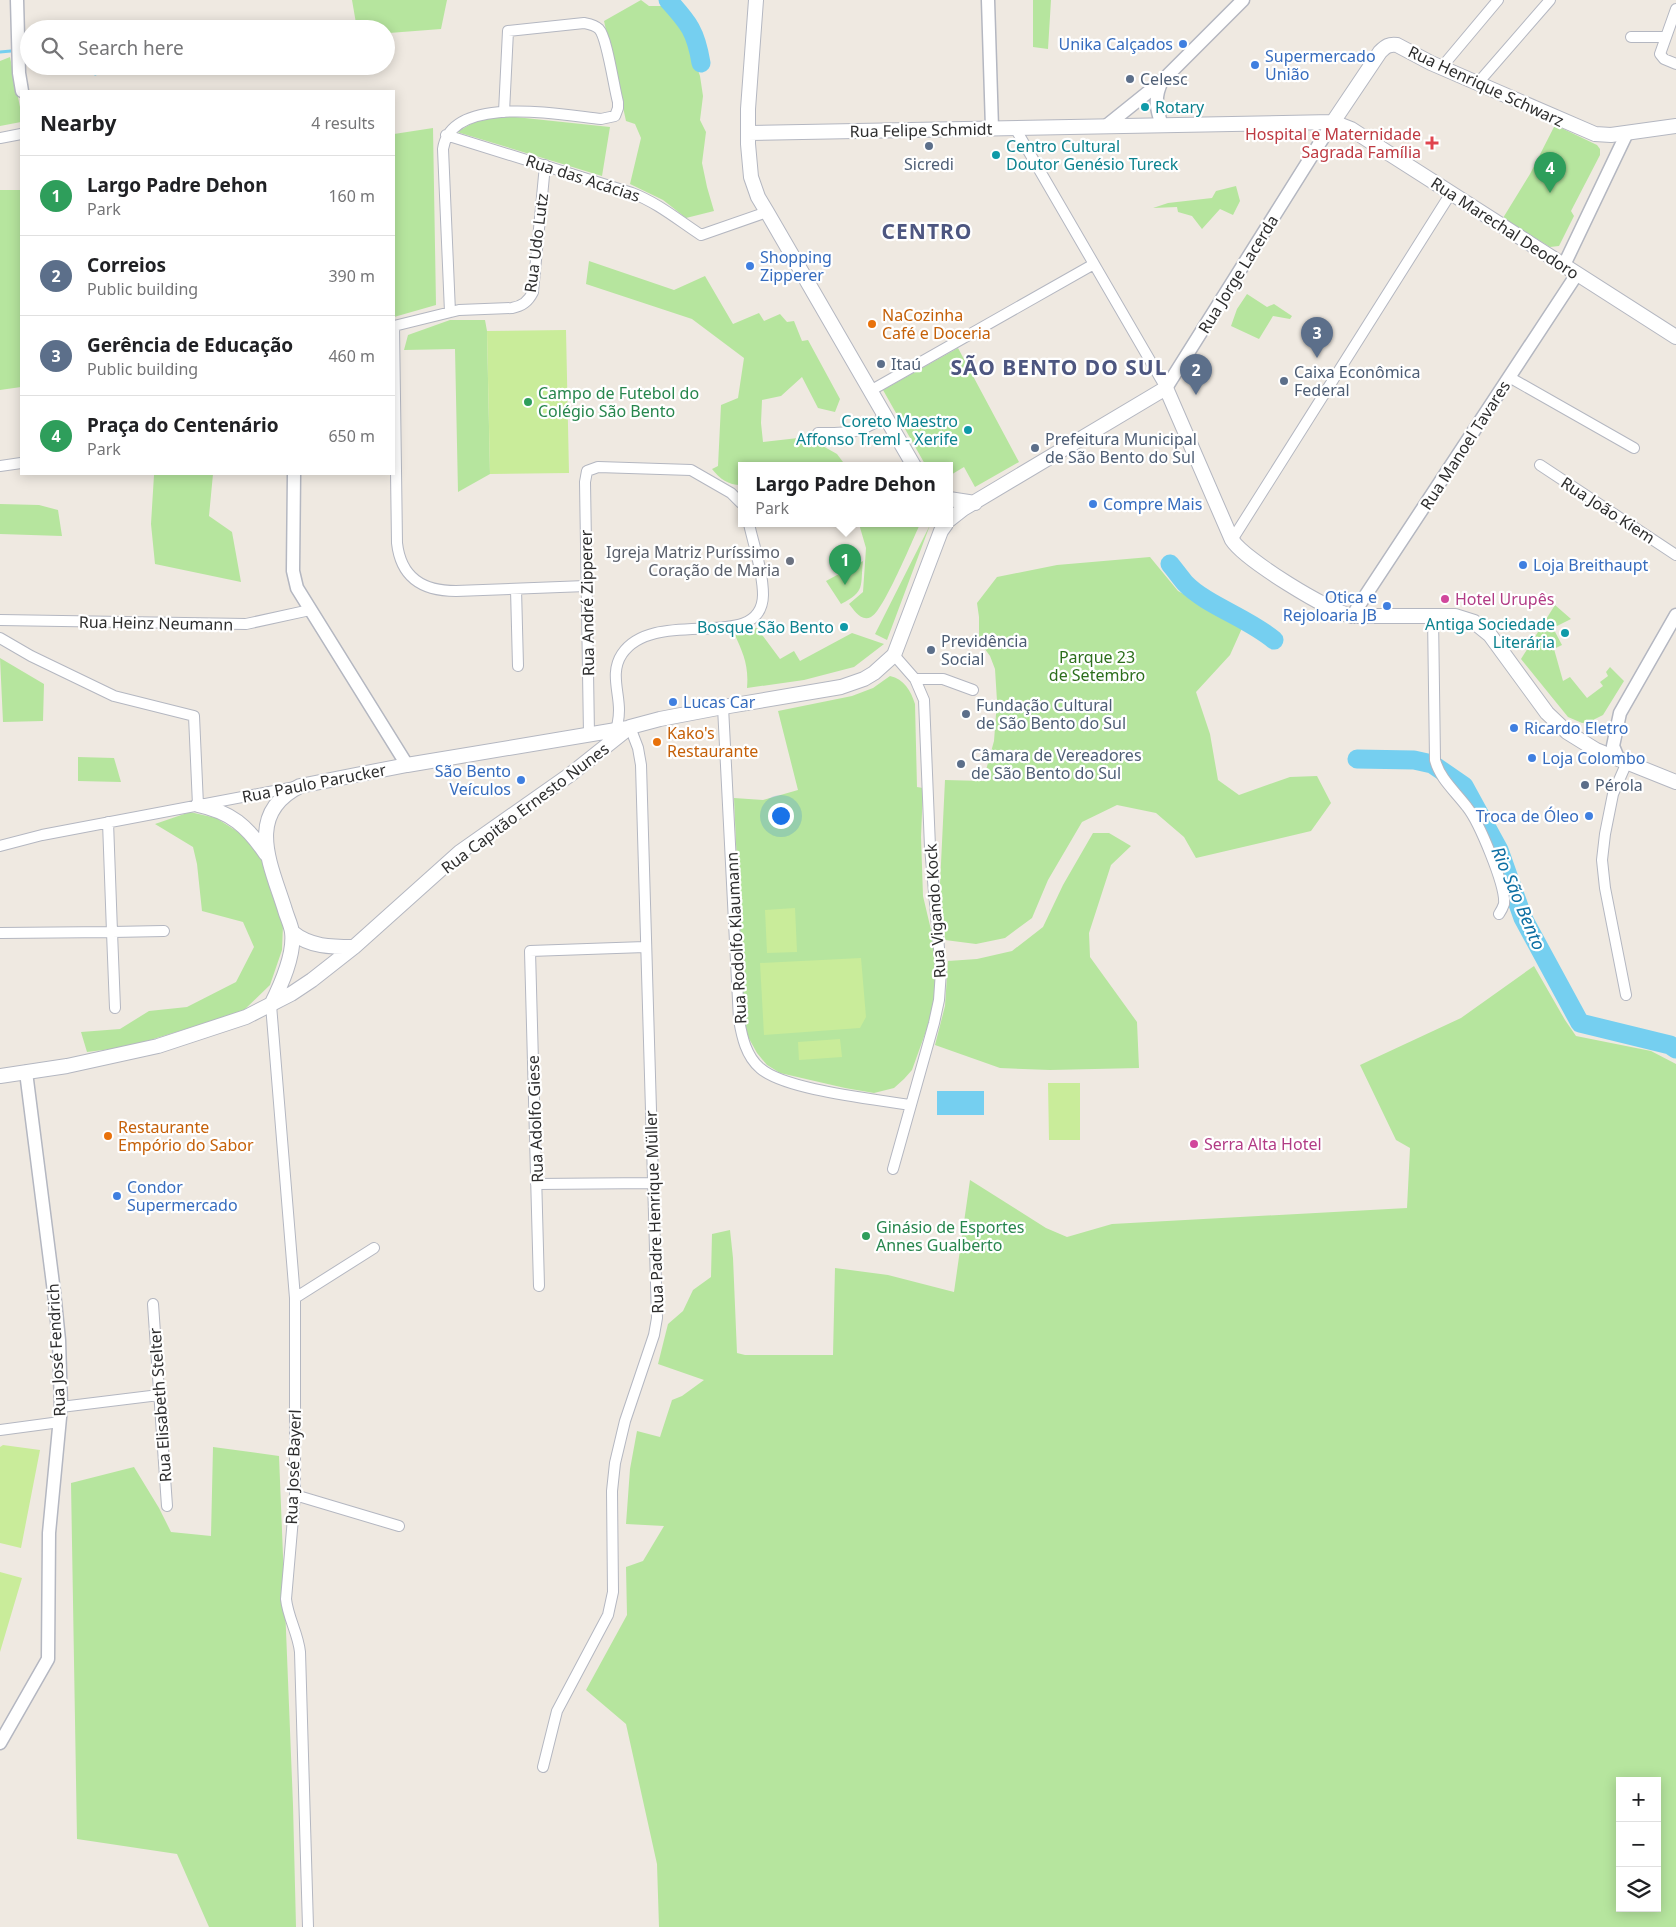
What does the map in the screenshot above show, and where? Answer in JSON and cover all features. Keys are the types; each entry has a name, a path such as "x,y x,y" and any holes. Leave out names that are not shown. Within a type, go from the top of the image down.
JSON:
{"main road":[{"path":"756,0 748,133 748,156 751,177 758,197 912,462"},
{"name":"Rua Henrique Schwarz","path":"1333,122 1380,52 1387,45 1397,45 1441,68 1586,132 1602,135 1676,126"},
{"name":"Rua Felipe Schmidt","path":"748,133 1333,122"},
{"name":"Rua Marechal Deodoro","path":"1333,122 1357,133 1676,337"},
{"path":"1166,388 1232,540 1239,550 1251,560 1325,606 1343,614 1352,616 1461,617 1480,626 1490,635 1556,723 1567,732 1596,750 1676,782"},
{"name":"Rua Jorge Lacerda","path":"953,516 1166,388"},
{"path":"953,500 975,503"},
{"name":"Rua Capitão Ernesto Nunes","path":"0,1076 99,1060 158,1046 246,1017 271,1005 312,980 354,946 460,852 571,774 597,754 614,736 635,726 723,707 853,684 874,673 894,655 943,527"},
{"path":"589,734 599,740 600,746 597,754"},
{"name":"Rua Paulo Parucker","path":"300,786 406,765 589,734 614,736"},
{"path":"271,1005 284,976 292,932 268,856 266,828 271,813 282,796 300,786"},
{"path":"198,805 215,809 234,818 250,833 268,856"},
{"path":"292,932 300,939 315,945 354,946"}],"street":[{"path":"17,0 18,73 22,90"},
{"path":"988,0 992,128"},
{"path":"1106,126 1162,81 1243,0"},
{"path":"1441,68 1498,0"},
{"path":"1477,84 1550,0"},
{"path":"1676,9 1660,54 1664,59 1676,64"},
{"path":"395,326 450,312 443,149 446,135 454,126 467,118 504,112 601,119 614,116 618,108 618,102 602,34 595,26 584,23 508,31 504,112"},
{"path":"1631,37 1665,38"},
{"path":"1162,81 1158,89 1156,106 1162,125"},
{"name":"Rua Jorge Lacerda","path":"1166,388 1333,122"},
{"path":"1015,128 1166,388"},
{"path":"1564,266 1627,133"},
{"path":"0,138 20,134"},
{"name":"Rua das Acácias","path":"446,135 647,199 703,236 767,212"},
{"name":"Rua Udo Lutz","path":"450,312 512,308 520,306 530,298 533,292 545,165"},
{"path":"1232,540 1451,193"},
{"path":"870,391 1094,264"},
{"name":"Rua Manoel Tavares","path":"1352,616 1577,274"},
{"path":"1509,377 1634,448"},
{"path":"818,433 862,431 885,417"},
{"path":"395,448 398,550 404,568 412,577 427,587 436,590 586,586"},
{"path":"0,466 20,463"},
{"name":"Rua João Kiem","path":"1540,465 1676,555"},
{"name":"Rua André Zipperer","path":"589,734 585,482 587,472 598,467 691,470 731,492 738,499"},
{"path":"294,475 294,580 310,610 406,765"},
{"path":"614,736 619,710 615,671 621,655 637,640 663,631 723,628 745,624 758,613 761,606 762,585 750,527"},
{"path":"516,589 518,666"},
{"name":"Rua Heinz Neumann","path":"0,620 246,624 310,610"},
{"path":"1626,995 1605,888 1602,860 1613,794 1622,760 1614,746 1620,714 1676,615"},
{"path":"1433,616 1435,760 1438,771 1468,807 1479,827 1503,893 1504,905 1499,914"},
{"path":"0,638 39,660 114,696 194,716 198,805"},
{"name":"Rua Vigando Kock","path":"893,1169 940,1000 941,970 930,847 925,712 921,690 915,679 894,655"},
{"path":"915,679 943,679 973,690"},
{"name":"Rua Rodolfo Klaumann","path":"723,707 739,1020 746,1047 759,1068 785,1082 845,1095 910,1105"},
{"path":"619,710 635,726"},
{"name":"Rua Padre Henrique Müller","path":"543,1768 557,1711 612,1604 612,1491 615,1462 625,1421 656,1326 641,765 635,726"},
{"name":"Rua Paulo Parucker","path":"0,846 24,838 300,786"},
{"path":"108,822 115,1008"},
{"path":"0,933 164,931"},
{"name":"Rua Adolfo Giese","path":"539,1286 530,951 645,947"},
{"name":"Rua José Bayerl","path":"271,1005 295,1298 294,1496 286,1599 287,1610 297,1633 300,1652 308,1927"},
{"name":"Rua José Fendrich","path":"0,1743 48,1659 49,1533 61,1407 59,1340 54,1292 26,1072"},
{"path":"536,1184 653,1183"},
{"path":"295,1298 374,1248"},
{"name":"Rua Elisabeth Stelter","path":"152,1304 167,1506"},
{"path":"61,1407 159,1395"},
{"path":"0,1430 60,1422"},
{"path":"294,1496 399,1526"}],"green space":[{"path":"352,0 447,0 441,29 395,32 395,20 355,20"},
{"path":"641,0 649,6 663,6 683,27 700,76 703,96 700,120 706,132 702,163 714,211 686,218 663,200 630,184 641,138 635,124 626,121 604,21"},
{"path":"1033,0 1051,0 1048,49 1033,47"},
{"path":"10,57 20,107 20,122 0,126 0,61"},
{"path":"506,116 610,127 602,176 457,132 478,120"},
{"path":"1555,125 1597,145 1600,149 1600,155 1571,211 1574,216 1559,246 1550,247 1503,218 1530,174"},
{"path":"433,128 436,305 395,317 395,134"},
{"path":"1236,186 1240,201 1233,215 1220,209 1202,229 1192,216 1178,212 1177,207 1153,208 1168,203 1212,198 1216,191"},
{"path":"0,190 20,190 20,387 0,390"},
{"path":"589,261 674,290 705,276 733,324 759,313 764,321 780,314 787,322 794,321 802,341 808,340 840,399 835,412 818,408 802,377 781,396 762,400 761,423 763,442 807,437 837,454 843,462 738,462 738,485 728,483 712,469 718,466 721,405 738,398 744,358 692,319 586,284"},
{"path":"1247,294 1267,307 1274,304 1292,316 1290,319 1273,316 1259,339 1231,326 1237,309"},
{"path":"450,320 485,320 487,331 490,474 458,492 455,349 404,350 408,335"},
{"name":"Campo de Futebol do Colégio São Bento","path":"566,330 569,473 490,474 487,331"},
{"path":"958,348 1019,462 975,487 964,467 953,474 953,462 924,462 883,390"},
{"path":"154,475 213,475 209,516 232,532 241,582 155,564 151,524"},
{"path":"0,504 39,505 58,510 62,536 0,534"},
{"path":"860,527 919,527 883,602 871,617 864,618 858,615 849,604 863,592 866,548"},
{"path":"929,527 929,527 887,640 875,634"},
{"name":"Parque 23 de Setembro","path":"1150,557 1178,591 1243,626 1230,655 1196,692 1210,734 1218,780 1239,795 1290,777 1317,776 1331,803 1311,831 1196,858 1184,837 1156,813 1117,805 1082,822 1048,880 1032,918 1005,938 976,944 945,940 940,884 945,780 983,781 994,741 997,701 995,669 990,656 979,641 977,603 997,577 1057,565"},
{"path":"863,561 861,583 858,592 841,604 826,581"},
{"path":"1555,605 1571,619 1553,628 1562,645 1554,649 1563,681 1570,677 1587,698 1603,686 1600,682 1608,676 1606,672 1610,667 1624,681 1603,715 1589,722 1582,723 1568,717 1521,659"},
{"path":"757,628 780,659 794,651 800,661 852,633 884,644 854,667 804,680 747,688 746,666 743,653 734,633"},
{"path":"0,658 44,684 43,721 3,722"},
{"path":"890,676 906,686 915,704 917,787 923,788 921,837 923,896 931,930 938,987 934,1009 912,1070 894,1088 874,1093 780,1073 767,1065 757,1053 747,1035 744,1020 734,798 763,800 798,790 778,711 852,696 873,688"},
{"path":"78,757 114,758 121,782 78,781"},
{"path":"190,812 216,818 243,835 261,858 283,925 282,950 270,985 242,1012 127,1047 87,1052 81,1032 120,1029 149,1011 187,1007 236,982 254,947 243,922 202,911 197,864 193,847 155,824"},
{"path":"1093,833 1109,833 1131,846 1111,865 1089,933 1090,957 1137,1022 1139,1068 1050,1070 1000,1068 935,1045 945,1006 948,961 977,959 1012,951 1043,927 1063,885"},
{"path":"795,908 797,952 767,953 765,910"},
{"path":"861,958 866,1017 860,1028 764,1035 760,963"},
{"path":"1534,966 1576,1036 1651,1051 1676,1064 1676,1927 659,1927 657,1864 626,1724 586,1690 627,1615 626,1567 643,1561 664,1526 626,1524 630,1469 637,1431 660,1437 672,1400 682,1396 704,1380 658,1364 668,1324 683,1311 693,1290 711,1277 712,1234 730,1230 737,1353 745,1355 833,1355 835,1268 888,1275 954,1292 970,1180 1046,1228 1067,1237 1112,1224 1407,1208 1410,1148 1396,1140 1360,1065 1461,1018"},
{"path":"840,1039 842,1057 799,1060 798,1042"},
{"path":"1048,1083 1080,1083 1080,1140 1049,1140"},
{"path":"3,1445 40,1450 21,1548 0,1543 0,1447"},
{"path":"213,1447 279,1456 296,1927 209,1927 177,1854 77,1839 71,1483 134,1467 171,1532 211,1536"},
{"path":"0,1572 22,1578 0,1652"}],"water":[{"path":"937,1091 984,1091 984,1115 937,1115"}],"waterway":[{"name":"Rio São Bento","path":"668,0 690,28 697,43 701,63"},
{"path":"0,52 11,51"},
{"name":"Rio São Bento","path":"1170,564 1194,591 1264,632 1274,640"},
{"name":"Rio São Bento","path":"1357,759 1414,760 1432,764 1464,786 1499,850 1523,918 1580,1023 1670,1045 1676,1049"}],"place":[{"name":"Unika Calçados","path":"1183,44"},
{"name":"Supermercado União","path":"1255,65"},
{"name":"Celesc","path":"1130,79"},
{"name":"Rotary","path":"1145,107"},
{"name":"Hospital e Maternidade Sagrada Família","path":"1432,143"},
{"name":"Sicredi","path":"929,146"},
{"name":"Centro Cultural Doutor Genésio Tureck","path":"996,155"},
{"name":"Praça do Centenário","path":"1550,193"},
{"name":"Shopping Zipperer","path":"750,266"},
{"name":"NaCozinha Café e Doceria","path":"872,324"},
{"name":"Gerência de Educação","path":"1317,358"},
{"name":"Itaú","path":"881,364"},
{"name":"Caixa Econômica Federal","path":"1284,381"},
{"name":"Correios","path":"1196,395"},
{"name":"Campo de Futebol do Colégio São Bento","path":"528,402"},
{"name":"Coreto Maestro Affonso Treml - Xerife","path":"968,430"},
{"name":"Prefeitura Municipal de São Bento do Sul","path":"1035,448"},
{"name":"Compre Mais","path":"1093,504"},
{"name":"Igreja Matriz Puríssimo Coração de Maria","path":"790,561"},
{"name":"Loja Breithaupt","path":"1523,565"},
{"name":"Largo Padre Dehon","path":"845,585"},
{"name":"Hotel Urupês","path":"1445,599"},
{"name":"Otica e Rejoloaria JB","path":"1387,606"},
{"name":"Bosque São Bento","path":"844,627"},
{"name":"Antiga Sociedade Literária","path":"1565,633"},
{"name":"Previdência Social","path":"931,650"},
{"name":"Lucas Car","path":"673,702"},
{"name":"Fundação Cultural de São Bento do Sul","path":"966,714"},
{"name":"Ricardo Eletro","path":"1514,728"},
{"name":"Kako's Restaurante","path":"657,742"},
{"name":"Loja Colombo","path":"1532,758"},
{"name":"Câmara de Vereadores de São Bento do Sul","path":"961,764"},
{"name":"São Bento Veículos","path":"521,780"},
{"name":"Pérola","path":"1585,785"},
{"name":"Troca de Óleo","path":"1589,816"},
{"name":"Restaurante Empório do Sabor","path":"108,1136"},
{"name":"Serra Alta Hotel","path":"1194,1144"},
{"name":"Condor Supermercado","path":"117,1196"},
{"name":"Ginásio de Esportes Annes Gualberto","path":"866,1236"}],"district":[{"name":"CENTRO","path":"927,231"},
{"name":"SÃO BENTO DO SUL","path":"1059,367"}]}
